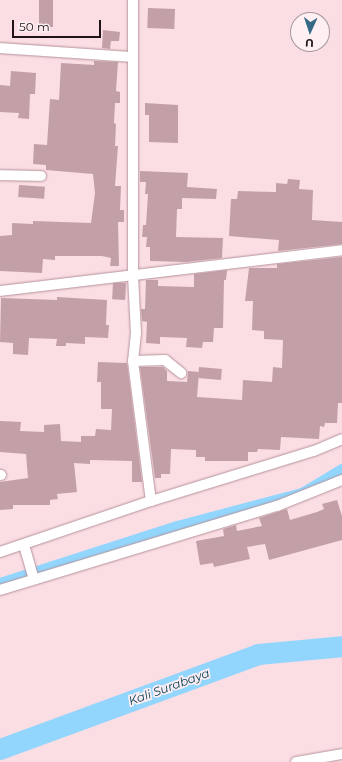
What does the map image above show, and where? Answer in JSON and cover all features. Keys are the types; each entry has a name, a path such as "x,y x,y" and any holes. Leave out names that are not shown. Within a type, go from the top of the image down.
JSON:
{"street":[{"path":"133,0 133,276 136,333 133,361 150,501"},
{"path":"0,48 133,57"},
{"path":"0,176 41,176"},
{"path":"0,291 342,250"},
{"path":"133,361 165,360 181,373"},
{"path":"0,552 24,547 150,501 314,451 342,439"},
{"path":"0,590 33,578 277,506 342,480"},
{"path":"24,547 33,578"},
{"path":"296,762 342,754"}],"building":[{"path":"39,0 53,0 53,27 39,27"},
{"path":"148,8 175,9 174,29 147,28"},
{"path":"103,30 120,32 119,41 111,41 110,49 102,48"},
{"path":"94,61 118,62 116,91 120,92 120,103 115,103 115,146 118,146 115,186 121,186 120,210 124,210 124,222 118,222 119,266 110,266 111,258 102,256 55,256 55,260 43,259 42,273 0,271 0,236 12,235 12,223 33,224 33,221 91,223 95,193 93,174 46,170 46,165 33,164 34,144 47,145 50,99 59,100 61,63 94,65"},
{"path":"11,71 36,73 35,94 30,94 29,119 18,118 19,113 0,112 0,85 10,86"},
{"path":"145,103 178,105 178,143 149,142 149,115 145,115"},
{"path":"140,171 188,173 187,187 217,189 216,199 182,198 182,209 177,209 176,237 223,238 222,258 186,262 150,261 150,247 146,247 147,237 142,237 143,225 146,225 148,194 145,194 146,182 140,182"},
{"path":"288,179 300,180 299,189 313,190 312,220 342,222 342,244 278,251 279,240 229,236 231,199 237,199 238,191 276,192 276,183 287,184"},
{"path":"19,185 45,187 44,199 18,197"},
{"path":"342,257 342,403 338,403 337,423 325,423 324,427 320,426 319,439 281,437 280,450 258,449 257,452 248,452 248,461 205,461 205,457 196,457 196,450 171,449 170,474 161,474 161,478 155,478 140,367 163,367 167,371 167,381 187,382 188,371 199,372 197,397 242,400 243,380 272,382 273,367 282,368 283,340 264,339 264,331 252,330 253,301 245,301 249,268 277,268 277,264"},
{"path":"227,270 226,280 224,280 223,328 214,328 213,342 203,342 202,348 186,347 187,338 160,337 160,344 146,343 147,322 142,321 141,309 145,309 146,280 158,280 158,286 194,287 194,274"},
{"path":"113,282 126,283 125,300 112,299"},
{"path":"57,297 107,300 106,325 109,325 108,338 85,337 85,344 66,343 66,346 56,346 57,339 29,338 28,355 13,354 13,343 0,342 1,298 57,300"},
{"path":"98,362 127,363 142,482 132,482 132,461 90,460 90,464 74,463 77,492 57,494 58,499 50,500 50,505 13,505 13,509 0,510 0,482 28,478 26,454 0,452 0,421 21,422 20,431 44,432 44,425 60,424 61,441 81,442 81,436 95,436 96,429 111,430 112,409 101,409 101,382 97,382"},
{"path":"199,367 222,369 221,380 198,378"},
{"path":"337,500 342,516 342,540 269,560 265,544 247,547 250,559 214,567 213,563 200,565 196,541 224,536 223,529 236,525 237,531 262,526 259,518 287,509 290,520 317,512 324,509 322,504"}],"waterway":[{"path":"0,584 177,527 302,494 342,470"},
{"name":"Kali Surabaya","path":"0,749 258,654 342,646"}]}
